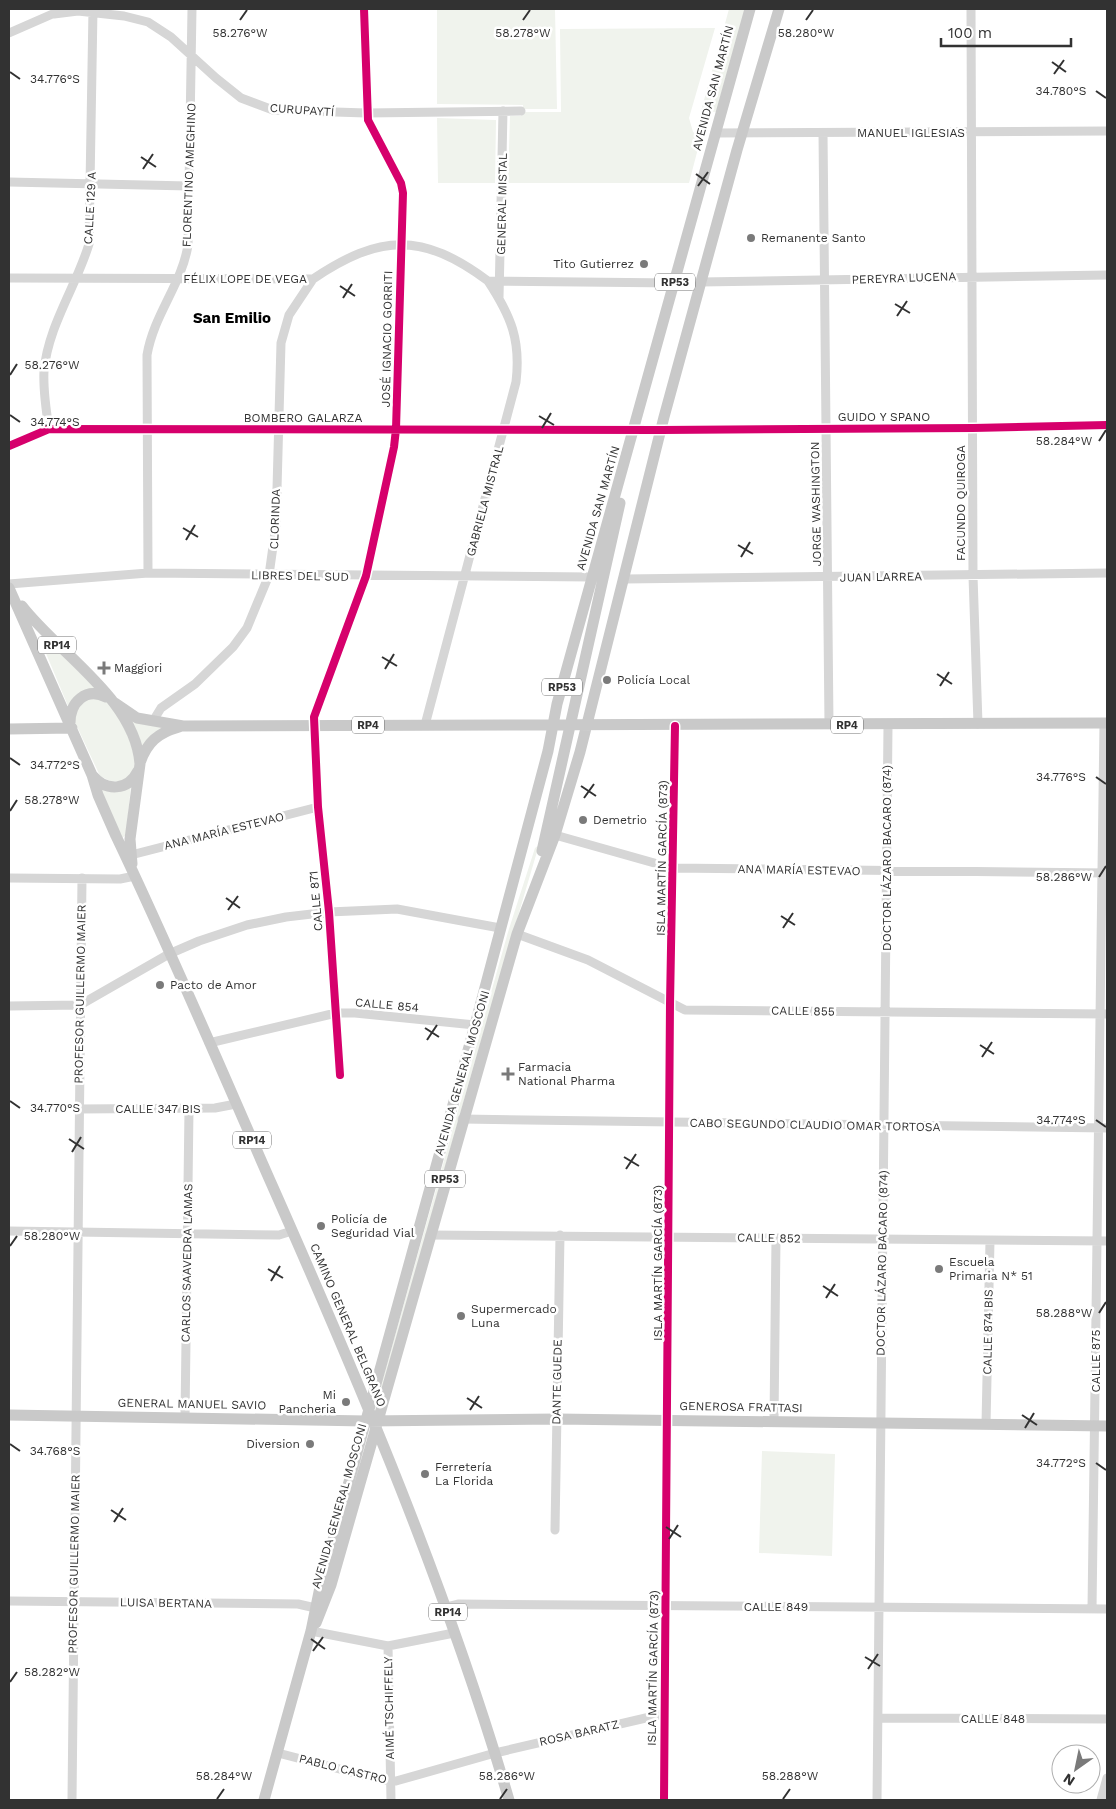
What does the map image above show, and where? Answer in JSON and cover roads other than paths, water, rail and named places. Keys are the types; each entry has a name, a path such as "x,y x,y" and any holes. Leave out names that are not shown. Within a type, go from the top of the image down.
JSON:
{"main road":[{"name":"AVENIDA SAN MARTÍN","path":"553,725 592,577 635,430 750,9"},
{"name":"RP53","path":"586,725 625,579 635,530 661,430 742,134 779,9"},
{"name":"RP53","path":"517,934 544,843 620,504 629,448"},
{"name":"CAMINO GENERAL BELGRANO","path":"9,586 31,618 113,701 132,736 140,767 131,830 131,855 134,874"},
{"name":"CAMINO GENERAL BELGRANO","path":"9,586 71,725 92,775 98,795 292,1231 373,1420 446,1607 495,1752 509,1800"},
{"name":"RP4","path":"71,725 71,710 82,697 95,693 113,701 137,718 183,726 675,726 829,724 888,726 1105,723"},
{"path":"9,729 71,725"},
{"name":"AVENIDA GENERAL MOSCONI","path":"373,1420 500,928 546,761 553,725"},
{"name":"AVENIDA GENERAL MOSCONI","path":"264,1800 311,1631 430,1235 517,934 555,835 586,725"},
{"name":"RP4","path":"92,775 105,785 119,787 129,784 140,767 146,748 157,735 183,726"},
{"name":"GENERAL MANUEL SAVIO","path":"9,1415 373,1420"},
{"name":"GENEROSA FRATTASI","path":"373,1420 557,1419 1107,1426"}],"street":[{"path":"9,33 64,9"},
{"name":"FLORENTINO AMEGHINO","path":"148,573 147,355 150,334 177,280 188,245 192,9"},
{"name":"JOSÉ IGNACIO GORRITI","path":"314,726 315,711 366,576 396,429 400,243 403,193 401,183 370,127 366,113 364,9"},
{"name":"FACUNDO QUIROGA","path":"971,9 973,576 978,724"},
{"name":"CURUPAYTÍ","path":"54,14 93,10 148,22 171,37 229,89 253,104 283,111 366,113 520,111"},
{"name":"CALLE 129 A","path":"49,429 45,398 46,362 60,315 77,278 89,244 92,184 93,10"},
{"name":"GENERAL MISTAL","path":"499,298 503,111"},
{"name":"MANUEL IGLESIAS","path":"715,133 1107,131"},
{"name":"JORGE WASHINGTON","path":"823,133 823,281 829,724"},
{"path":"9,182 189,186"},
{"name":"FÉLIX LOPE DE VEGA","path":"9,278 313,279 355,254 400,243 446,255 466,265 488,281"},
{"name":"PEREYRA LUCENA","path":"701,282 1107,275"},
{"name":"CLORINDA","path":"153,721 161,708 196,684 232,647 247,628 270,575 276,525 277,429 281,343 284,330 296,303 313,279"},
{"path":"488,281 675,283"},
{"name":"GABRIELA MISTRAL","path":"426,725 516,382 518,362 511,320 488,281"},
{"name":"GUIDO Y SPANO","path":"661,430 1107,425"},
{"name":"BOMBERO GALARZA","path":"9,446 49,429 505,428 661,430"},
{"name":"LIBRES DEL SUD","path":"9,586 148,573 592,577"},
{"name":"JUAN LARREA","path":"625,579 1107,573"},
{"name":"CALLE 875","path":"1092,1609 1097,1241 1103,1127 1105,723"},
{"name":"CALLE 871","path":"314,726 318,807 329,912 340,1075"},
{"name":"ISLA MARTÍN GARCÍA (873)","path":"664,1800 664,1606 670,1237 670,1004 675,726"},
{"name":"DOCTOR LÁZARO BACARO (874)","path":"877,1800 888,726"},
{"name":"ANA MARÍA ESTEVAO","path":"131,855 318,807"},
{"name":"ANA MARÍA ESTEVAO","path":"555,835 672,868 1104,873"},
{"path":"9,878 120,879 134,874"},
{"name":"PROFESOR GUILLERMO MAIER","path":"72,1800 82,878"},
{"path":"9,1006 80,1005 169,954 216,934 248,925 329,912 383,909 414,911 500,928"},
{"name":"CALLE 855","path":"517,934 588,960 636,983 670,1004 685,1010 1103,1014"},
{"name":"CALLE 854","path":"209,1043 336,1013 355,1013 475,1025"},
{"name":"CALLE 347 BIS","path":"79,1109 189,1109 215,1108 236,1104"},
{"name":"CARLOS SAAVEDRA LAMAS","path":"185,1418 189,1109"},
{"name":"CABO SEGUNDO CLAUDIO OMAR TORTOSA","path":"462,1119 1103,1127"},
{"path":"9,1231 279,1235 292,1231"},
{"name":"CALLE 852","path":"430,1235 560,1234 670,1237 1107,1241"},
{"name":"DANTE GUEDE","path":"555,1530 560,1234"},
{"path":"774,1422 776,1238"},
{"name":"CALLE 874 BIS","path":"986,1424 990,1240"},
{"name":"LUISA BERTANA","path":"9,1601 298,1604 319,1609"},
{"name":"CALLE 849","path":"446,1607 458,1604 1107,1610"},
{"path":"311,1631 388,1646 454,1633"},
{"name":"AIMÉ TSCHIFFELY","path":"388,1646 391,1800"},
{"name":"ROSA BARATZ","path":"495,1752 663,1714"},
{"name":"CALLE 848","path":"878,1718 1107,1720"},
{"name":"PABLO CASTRO","path":"278,1752 390,1782 495,1752"},
{"path":"1101,1800 1107,1778"}],"place":[{"name":"Remanente Santo","path":"751,238"},
{"name":"Tito Gutierrez","path":"644,264"},
{"name":"Maggiori","path":"104,668"},
{"name":"Policía Local","path":"607,680"},
{"name":"Demetrio","path":"583,820"},
{"name":"Pacto de Amor","path":"160,985"},
{"name":"Farmacia National Pharma","path":"508,1074"},
{"name":"Policía de Seguridad Vial","path":"321,1226"},
{"name":"Escuela Primaria N* 51","path":"939,1269"},
{"name":"Supermercado Luna","path":"461,1316"},
{"name":"Mi Pancheria","path":"346,1402"},
{"name":"Diversion","path":"310,1444"},
{"name":"Ferretería La Florida","path":"425,1474"}],"district":[{"name":"San Emilio","path":"232,318"}]}
